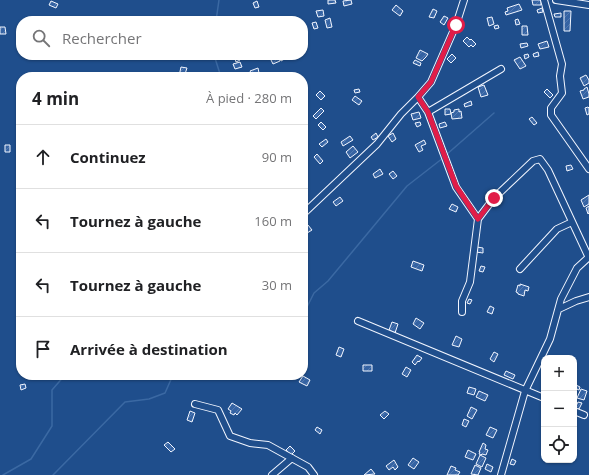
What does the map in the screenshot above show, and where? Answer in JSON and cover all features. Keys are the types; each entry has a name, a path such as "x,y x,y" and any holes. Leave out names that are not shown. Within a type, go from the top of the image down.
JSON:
{"street":[{"path":"308,209 377,144 400,114 431,82 456,25 464,0"},
{"path":"544,0 562,64 560,76 562,93 551,108 551,115 589,169"},
{"path":"556,0 589,5"},
{"path":"428,112 501,69"},
{"path":"418,97 428,112 456,186 478,219"},
{"path":"462,312 462,301 470,282 478,219 494,198 533,161 540,159 548,170 589,257 577,268 561,300 550,339 526,391 501,475"},
{"path":"520,269 557,229 572,222"},
{"path":"559,309 589,297"},
{"path":"358,321 541,397"},
{"path":"194,404 218,410 230,436 250,443 268,445 308,467 314,475"},
{"path":"577,412 584,415"},
{"path":"272,475 292,458"}],"building":[{"path":"328,0 335,0 336,3 328,4"},
{"path":"351,0 352,4 344,6 343,1"},
{"path":"532,0 541,0 541,5 533,5"},
{"path":"51,1 58,4 56,8 49,5"},
{"path":"257,1 259,7 255,8 253,3"},
{"path":"519,4 522,10 506,15 505,12 508,11 507,8"},
{"path":"396,5 403,11 400,16 392,10"},
{"path":"542,8 543,12 538,13 537,10"},
{"path":"433,9 437,11 434,18 429,17"},
{"path":"323,10 324,16 318,17 316,11"},
{"path":"564,11 571,11 570,31 564,31"},
{"path":"561,13 561,17 555,17 554,14"},
{"path":"444,16 448,18 444,25 440,22"},
{"path":"492,17 494,24 489,26 487,18"},
{"path":"330,18 332,27 327,28 325,20"},
{"path":"518,19 520,24 516,25 515,20"},
{"path":"316,22 318,28 314,29 312,23"},
{"path":"498,25 499,28 495,29 494,26"},
{"path":"522,26 527,26 528,35 522,35"},
{"path":"0,27 5,27 6,34 0,34"},
{"path":"467,37 476,44 473,47 471,45 469,47 463,41"},
{"path":"547,41 549,47 540,49 538,44"},
{"path":"527,43 528,46 521,48 520,44"},
{"path":"420,50 428,54 422,61 416,58"},
{"path":"538,52 539,56 534,57 533,54"},
{"path":"452,54 456,58 451,63 447,59"},
{"path":"528,54 529,57 525,59 524,55"},
{"path":"520,57 526,66 520,69 514,60"},
{"path":"271,60 280,60 280,61 273,64"},
{"path":"415,60 421,63 420,66 413,63"},
{"path":"240,62 242,67 235,69 233,64"},
{"path":"181,67 187,68 186,72 180,72"},
{"path":"258,68 259,72 250,72"},
{"path":"586,75 589,83 584,86 580,78"},
{"path":"484,85 488,95 481,97 478,87"},
{"path":"587,87 589,97 583,99 580,91"},
{"path":"359,89 360,92 355,93 354,90"},
{"path":"547,89 553,95 550,98 544,92"},
{"path":"320,91 325,96 321,100 316,95"},
{"path":"355,96 362,101 359,105 352,100"},
{"path":"471,101 472,105 465,107 464,104"},
{"path":"588,107 589,114 587,115 585,108"},
{"path":"321,108 324,111 316,119 313,116"},
{"path":"445,109 450,109 451,114 445,115"},
{"path":"459,109 459,112 461,111 462,118 452,119 451,113 454,112 454,110"},
{"path":"419,112 421,118 413,120 411,114"},
{"path":"532,117 537,123 534,125 529,119"},
{"path":"321,122 326,127 323,130 318,125"},
{"path":"420,122 421,125 417,127 415,123"},
{"path":"445,122 447,126 440,128 439,124"},
{"path":"376,133 378,137 373,140 371,137"},
{"path":"393,133 396,139 392,142 388,136"},
{"path":"350,136 353,140 343,146 341,142"},
{"path":"326,139 328,142 322,147 319,144"},
{"path":"424,140 426,144 421,146 423,150 419,152 415,145"},
{"path":"5,145 10,145 10,152 5,152"},
{"path":"353,146 358,152 350,158 346,152"},
{"path":"317,154 323,161 320,164 314,157"},
{"path":"571,165 573,169 567,171 566,166"},
{"path":"380,169 383,174 375,178 373,174"},
{"path":"393,171 397,176 393,179 389,174"},
{"path":"589,195 589,204 584,207 581,200"},
{"path":"340,197 343,201 336,206 333,202"},
{"path":"452,204 458,207 456,212 449,209"},
{"path":"589,206 589,213 588,214 586,208"},
{"path":"308,225 312,230 308,232"},
{"path":"477,247 483,248 483,253 476,252"},
{"path":"413,261 424,265 422,271 411,267"},
{"path":"481,266 485,267 483,272 479,271"},
{"path":"520,284 529,287 528,291 525,290 524,296 516,292 518,285 520,286"},
{"path":"469,299 472,300 470,304 467,303"},
{"path":"490,306 494,308 492,314 487,312"},
{"path":"416,318 424,323 420,329 413,324"},
{"path":"392,322 398,324 395,333 389,330"},
{"path":"456,336 462,339 459,347 452,345"},
{"path":"339,347 344,349 341,357 336,355"},
{"path":"494,352 498,354 494,362 490,359"},
{"path":"417,355 422,358 415,365 412,362"},
{"path":"363,365 372,365 372,371 363,371"},
{"path":"406,367 411,370 407,377 402,374"},
{"path":"506,371 515,375 513,379 504,375"},
{"path":"300,380 310,380 307,386 299,382"},
{"path":"25,384 26,388 21,390 20,385"},
{"path":"469,387 476,389 474,395 467,393"},
{"path":"581,389 587,391 584,400 577,398"},
{"path":"479,391 488,395 485,401 476,397"},
{"path":"578,402 582,403 579,409 577,408"},
{"path":"232,403 242,409 237,415 235,413 234,415 230,413 231,411 228,409"},
{"path":"471,407 477,410 472,419 467,416"},
{"path":"190,411 195,413 192,422 187,420"},
{"path":"385,411 389,414 384,419 380,415"},
{"path":"464,419 469,421 466,427 462,425"},
{"path":"317,427 322,430 320,434 315,430"},
{"path":"490,427 497,430 493,438 486,435"},
{"path":"168,442 175,449 171,452 164,445"},
{"path":"483,443 486,445 485,449 488,450 486,455 479,454"},
{"path":"290,446 295,451 291,455 286,450"},
{"path":"468,450 476,454 473,460 465,457"},
{"path":"480,455 486,458 482,467 476,464"},
{"path":"413,458 419,462 414,469 408,465"},
{"path":"512,459 516,461 514,465 510,464"},
{"path":"394,460 398,467 395,470 393,467 389,470 386,466"},
{"path":"487,464 493,467 491,472 485,469"},
{"path":"475,465 481,468 478,475 471,474"},
{"path":"451,466 460,472 458,475 447,475"},
{"path":"371,469 375,474 364,475"}],"waterway":[{"path":"217,16 219,0"},
{"path":"216,60 219,72"},
{"path":"446,155 494,113"},
{"path":"308,305 314,293 328,281 407,186 443,158"},
{"path":"3,475 31,459 52,426 52,390 61,380"},
{"path":"53,475 125,402 149,399 165,393 171,380"}],"route":[{"path":"456,25 431,82 418,97 428,112 456,186 478,219 494,198"}]}
